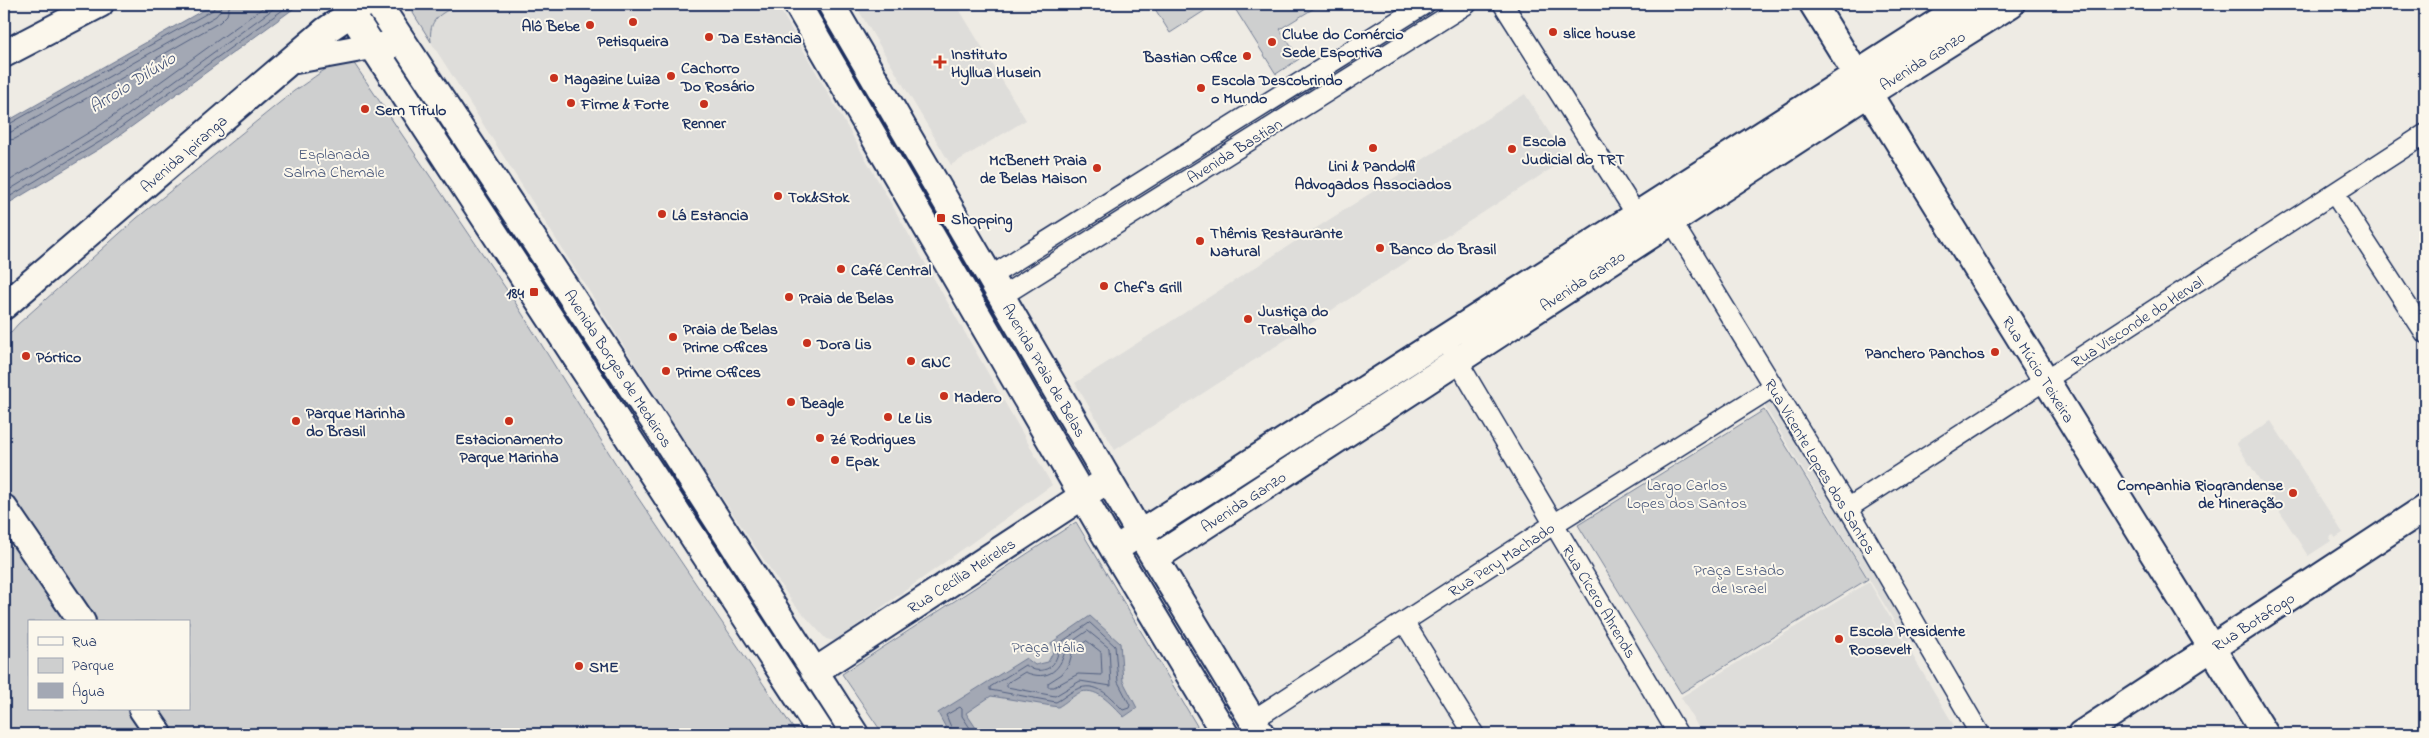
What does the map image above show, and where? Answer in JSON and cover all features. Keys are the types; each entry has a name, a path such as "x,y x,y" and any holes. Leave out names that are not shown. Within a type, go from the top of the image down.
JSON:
{"main road":[{"path":"4,54 100,4"},
{"name":"Avenida Borges de Medeiros","path":"378,4 653,419 855,734"},
{"name":"Avenida Praia de Belas","path":"797,4 1114,550 1224,734"},
{"name":"Rua Múcio Teixeira","path":"1813,4 2265,734"},
{"name":"Avenida Ganzo","path":"1862,84 1966,4"},
{"name":"Avenida Ganzo","path":"1114,550 1444,338 1643,225 1862,84 2011,4"},
{"name":"Avenida Praia de Belas","path":"837,6 1140,534 1257,727"},
{"name":"Avenida Borges de Medeiros","path":"354,7 372,46 822,734"},
{"name":"Avenida Ipiranga","path":"4,306 354,7"},
{"path":"289,61 372,46 407,47"},
{"name":"Avenida Ganzo","path":"1155,558 1458,361 1643,225"},
{"path":"1300,431 1315,454"},
{"name":"Rua Cecília Meireles","path":"814,672 1108,479"},
{"path":"4,508 81,620"},
{"name":"Rua Botafogo","path":"2080,734 2425,508"},
{"path":"143,710 159,734"},
{"name":"Rua Pery Machado","path":"1231,734 1257,727"}],"street":[{"name":"Avenida Bastian","path":"996,286 1141,182 1424,4"},
{"name":"Avenida Bastian","path":"996,286 1153,201 1466,4"},
{"path":"1503,4 1643,225"},
{"path":"1320,69 1333,88"},
{"name":"Rua Visconde do Herval","path":"1848,508 2425,134"},
{"path":"1141,182 1153,201"},
{"path":"2334,193 2425,333"},
{"name":"Rua Vicente Lopes dos Santos","path":"1665,211 1848,508 1980,734"},
{"name":"Rua Cícero Ahrends","path":"1444,338 1678,734"},
{"name":"Rua Pery Machado","path":"1257,727 1404,622 1554,524 1773,387"},
{"path":"1404,622 1474,734"}],"shaded area":[{"name":"Praia de Belas","path":"422,4 777,4 1052,485 835,641 826,639 793,603 688,447 415,17 414,9"},
{"path":"860,4 956,4 1026,120 951,165 856,6"},
{"name":"Justiça do Trabalho","path":"1525,94 1566,159 1115,450 1075,383"},
{"path":"1772,399 1912,637 1907,642 1764,405"},
{"name":"Companhia Riograndense de Mineração","path":"2271,421 2343,533 2335,538 2334,535 2331,536 2329,538 2331,541 2308,556 2236,443"},
{"name":"Escola Presidente Roosevelt","path":"1869,582 1959,734 1702,734 1681,697"}],"green space":[{"path":"422,4 458,4 433,22 431,42 413,13 414,9"},
{"path":"1152,4 1215,4 1170,33"},
{"name":"Clube do Comércio Sede Esportiva","path":"1232,4 1321,4 1280,29 1299,59 1276,74"},
{"name":"Parque Marinha do Brasil","path":"351,59 513,299 624,477 797,734 4,734 4,340 18,324 137,218 294,91 336,64"},
{"name":"Praça Estado de Israel","path":"1764,410 1868,579 1681,693 1578,525"},
{"name":"Praça Itália","path":"1076,522 1200,731 1194,734 883,734 842,674"}],"water":[{"name":"Arroio Dilúvio","path":"214,4 300,4 109,143 4,206 4,123"},
{"path":"1090,616 1120,643 1123,681 1137,708 1124,717 1100,695 1088,691 1078,693 1058,707 991,696 966,713 980,734 938,734 946,728 938,713 1026,658 1035,665 1048,662 1054,650 1051,643"}],"place":[{"name":"Petisqueira","path":"633,22"},
{"name":"Alô Bebe","path":"590,25"},
{"name":"slice house","path":"1553,32"},
{"name":"Da Estancia","path":"709,37"},
{"name":"Clube do Comércio Sede Esportiva","path":"1272,42"},
{"name":"Bastian Office","path":"1247,56"},
{"name":"Instituto Hyllua Husein","path":"940,62"},
{"name":"Cachorro Do Rosário","path":"671,76"},
{"name":"Magazine Luiza","path":"554,78"},
{"name":"Escola Descobrindo o Mundo","path":"1201,88"},
{"name":"Firme & Forte","path":"571,103"},
{"name":"Renner","path":"704,104"},
{"name":"Sem Título","path":"365,109"},
{"name":"Lini & Pandolfi Advogados Associados","path":"1373,148"},
{"name":"Escola Judicial do TRT","path":"1512,149"},
{"name":"McBenett Praia de Belas Maison","path":"1097,168"},
{"name":"Tok&Stok","path":"778,196"},
{"name":"Lá Estancia","path":"662,214"},
{"name":"Shopping","path":"941,218"},
{"name":"Thêmis Restaurante Natural","path":"1200,241"},
{"name":"Banco do Brasil","path":"1380,248"},
{"name":"Café Central","path":"841,269"},
{"name":"Chef's Grill","path":"1104,286"},
{"name":"184","path":"534,292"},
{"name":"Praia de Belas","path":"789,297"},
{"name":"Justiça do Trabalho","path":"1248,319"},
{"name":"Praia de Belas Prime Offices","path":"673,337"},
{"name":"Dora Lis","path":"807,343"},
{"name":"Panchero Panchos","path":"1995,352"},
{"name":"Pórtico","path":"26,356"},
{"name":"GNC","path":"911,361"},
{"name":"Prime Offices","path":"666,371"},
{"name":"Madero","path":"944,396"},
{"name":"Beagle","path":"791,402"},
{"name":"Le Lis","path":"888,417"},
{"name":"Parque Marinha do Brasil","path":"296,421"},
{"name":"Estacionamento Parque Marinha","path":"509,421"},
{"name":"Zé Rodrigues","path":"820,438"},
{"name":"Epak","path":"835,460"},
{"name":"Companhia Riograndense de Mineração","path":"2293,493"},
{"name":"Escola Presidente Roosevelt","path":"1839,639"},
{"name":"SME","path":"579,666"}],"park label":[{"name":"Esplanada Salma Chemale","path":"334,162"},
{"name":"Largo Carlos Lopes dos Santos","path":"1687,493"}]}
